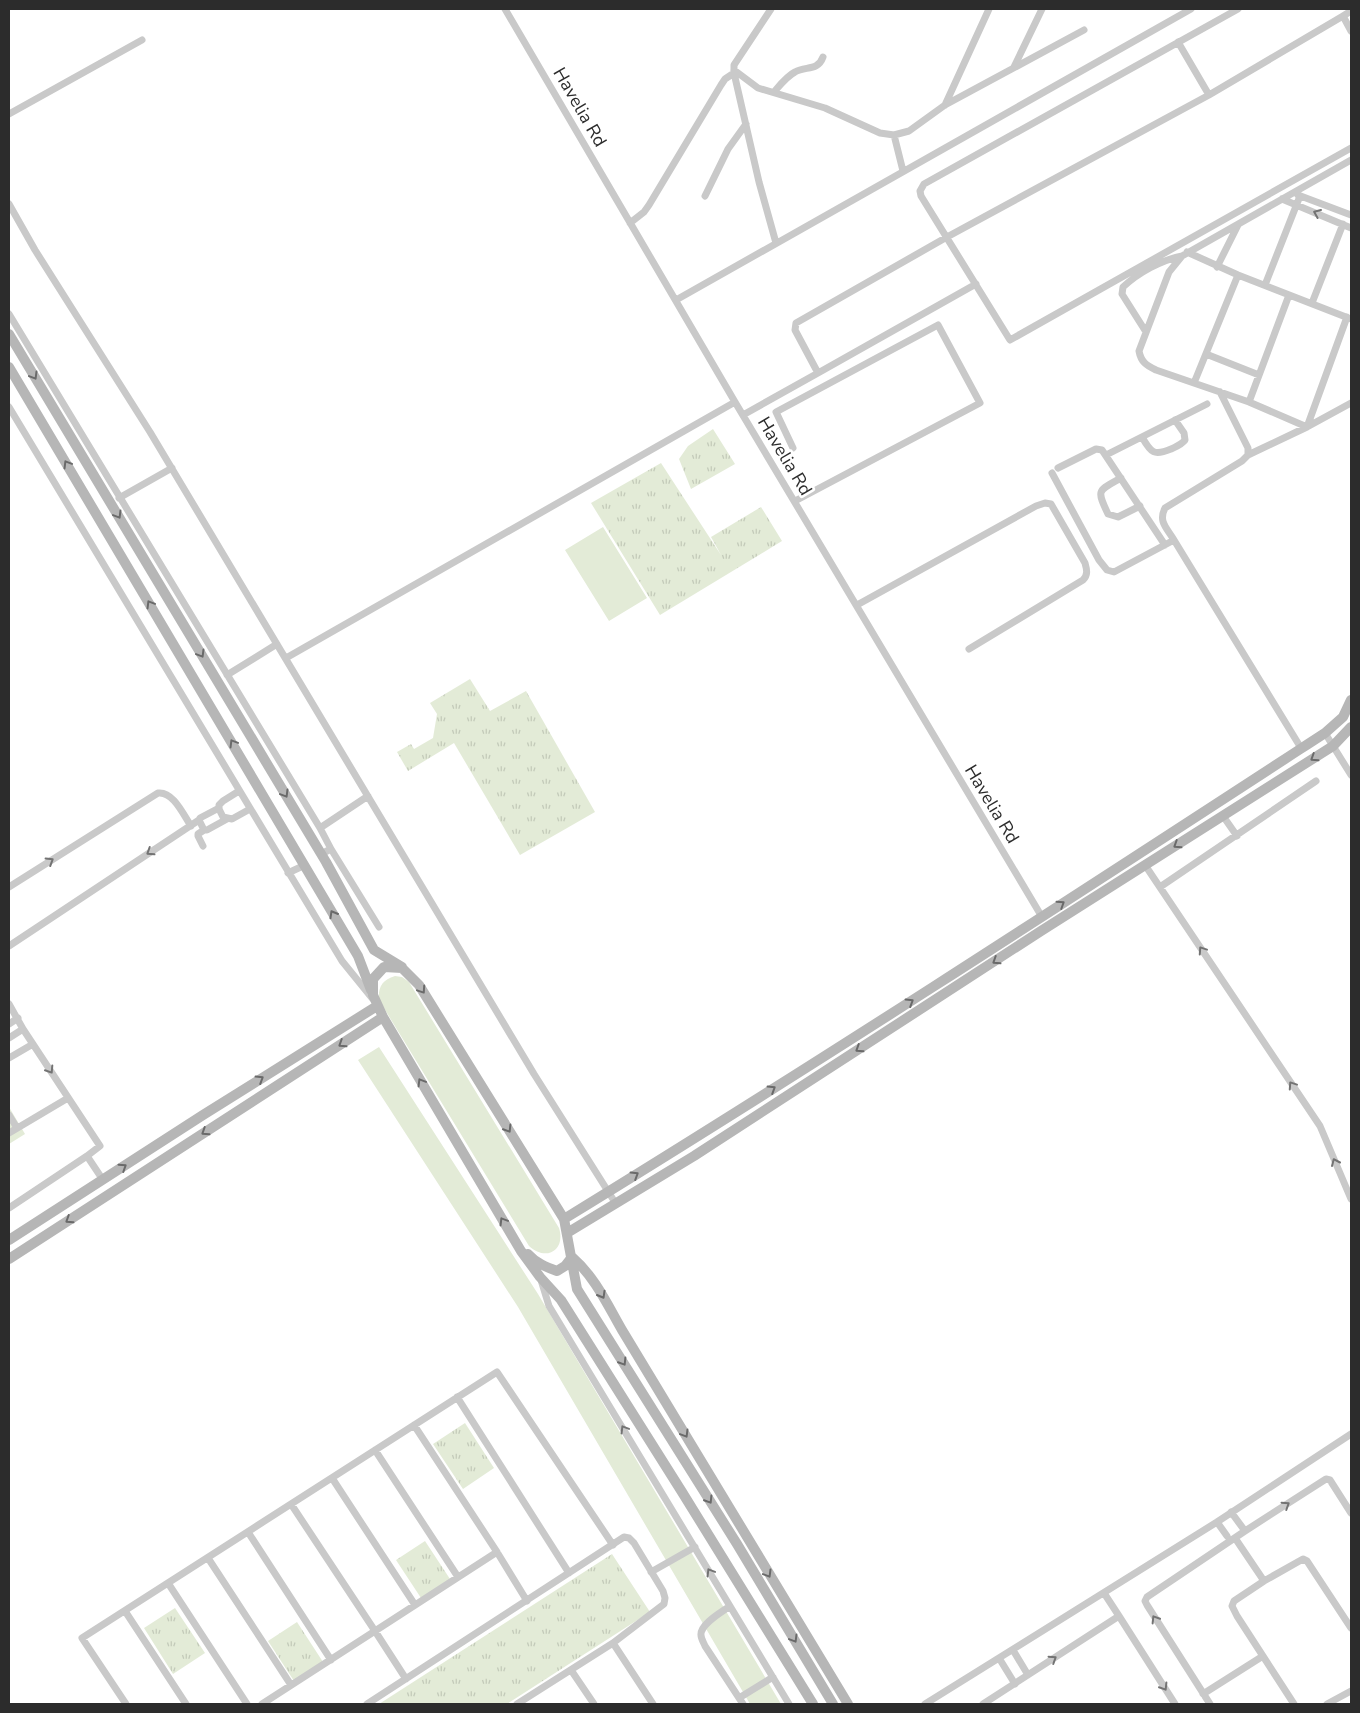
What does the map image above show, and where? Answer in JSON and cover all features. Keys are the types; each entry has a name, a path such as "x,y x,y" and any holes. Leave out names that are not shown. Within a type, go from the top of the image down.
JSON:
{"street":[{"name":"Havelia Rd","path":"505,9 735,402 1042,917"},
{"path":"771,9 734,65 734,72 759,182 776,243"},
{"path":"945,105 989,9"},
{"path":"1014,67 1042,9"},
{"path":"676,300 1191,9"},
{"path":"1238,9 924,184 920,191 921,196 1010,340 1351,148"},
{"path":"818,373 795,330 796,323 947,237 1209,95 1351,11"},
{"path":"1343,16 1351,31"},
{"path":"734,72 758,88 825,108 880,133 894,135 909,131 945,105 1084,30"},
{"path":"9,114 142,40"},
{"path":"1178,42 1209,95"},
{"path":"774,92 794,72 814,67 822,61 823,57"},
{"path":"630,223 649,204 721,85 734,72"},
{"path":"705,196 728,149 746,124"},
{"path":"894,135 903,171"},
{"path":"1146,332 1122,294 1123,287 1159,263 1184,254 1282,199 1297,194 1351,160"},
{"path":"1265,285 1296,204 1297,194"},
{"path":"1297,194 1351,216"},
{"path":"1282,199 1351,228"},
{"path":"9,204 35,250 172,468 534,1074 616,1204"},
{"path":"1312,303 1343,224"},
{"path":"1217,267 1238,225"},
{"path":"1184,254 1349,318 1307,427"},
{"path":"1184,254 1169,272 1139,351 1140,358 1146,365 1248,402 1307,427"},
{"path":"1194,383 1238,276"},
{"path":"743,415 976,284"},
{"path":"1248,402 1289,295"},
{"path":"9,314 379,927"},
{"path":"792,448 776,412 938,325 980,403 795,501"},
{"path":"9,334 321,854 374,950 399,964 420,985 564,1219 577,1289 737,1544 833,1704"},
{"path":"1206,354 1259,375"},
{"path":"9,367 358,956 382,1017 513,1238 540,1276 561,1300 814,1704"},
{"path":"1220,392 1248,448 1248,454"},
{"path":"286,658 735,402"},
{"path":"1301,748 1162,520 1162,515 1165,508 1242,461 1248,454 1307,427 1351,403"},
{"path":"1106,455 1207,404"},
{"path":"9,407 342,961 375,1001"},
{"path":"1142,437 1148,448 1153,452 1161,453 1181,445 1185,440 1184,433 1175,420"},
{"path":"1165,545 1102,450 1096,448 1055,471 1099,560 1107,570 1114,572 1165,545 1174,540"},
{"path":"119,498 172,468"},
{"path":"1121,478 1103,488 1100,492 1100,497 1108,514 1118,517 1140,506"},
{"path":"856,605 1036,506 1045,502 1051,504 1085,563 1086,577 969,649"},
{"path":"227,675 277,644"},
{"path":"564,1219 1010,938 1324,733 1343,717 1351,700"},
{"path":"567,1233 702,1151 1333,746 1351,727"},
{"path":"1324,733 1351,775"},
{"path":"1160,888 1316,781"},
{"path":"9,946 191,826 200,818 219,808 223,801 239,791"},
{"path":"9,887 158,793 164,792 170,796 191,826"},
{"path":"320,828 368,796"},
{"path":"219,808 223,817 227,819"},
{"path":"203,846 198,834 250,810"},
{"path":"1223,816 1237,836"},
{"path":"199,820 204,830"},
{"path":"321,854 332,849"},
{"path":"288,873 305,865"},
{"path":"1145,865 1320,1126 1351,1199"},
{"path":"1010,938 1016,948"},
{"path":"375,1001 372,979 384,967 402,968"},
{"path":"9,1240 375,1001"},
{"path":"9,1004 23,1029 100,1146 88,1156 9,1208"},
{"path":"9,1259 382,1017"},
{"path":"9,1024 18,1018"},
{"path":"9,1038 23,1029"},
{"path":"9,1058 33,1044"},
{"path":"9,1133 68,1098"},
{"path":"9,1114 17,1128"},
{"path":"88,1156 103,1180"},
{"path":"513,1238 520,1243 534,1261 557,1271 565,1266 572,1257"},
{"path":"572,1257 584,1267 596,1284 848,1704"},
{"path":"540,1276 550,1306 789,1704"},
{"path":"126,1704 82,1638 497,1372 613,1545"},
{"path":"457,1397 569,1573"},
{"path":"414,1425 498,1552 527,1601"},
{"path":"925,1704 1217,1522 1351,1434"},
{"path":"375,1450 458,1577"},
{"path":"332,1478 415,1605"},
{"path":"1210,1704 1147,1606 1145,1599 1326,1479 1330,1480 1351,1513"},
{"path":"291,1504 406,1679"},
{"path":"1231,1512 1245,1531"},
{"path":"1217,1522 1227,1536"},
{"path":"248,1532 331,1660"},
{"path":"367,1704 624,1537 629,1538 663,1591 664,1604 613,1643 517,1704"},
{"path":"1235,1538 1264,1581"},
{"path":"651,1572 695,1547"},
{"path":"262,1704 498,1552"},
{"path":"208,1558 291,1686"},
{"path":"1294,1704 1232,1606 1234,1602 1264,1581 1298,1560 1303,1559 1307,1561 1351,1628"},
{"path":"168,1583 247,1704"},
{"path":"1104,1592 1175,1704"},
{"path":"730,1606 708,1622 701,1631 705,1646 741,1701 773,1677"},
{"path":"125,1611 186,1704"},
{"path":"983,1704 1119,1616"},
{"path":"613,1643 653,1704"},
{"path":"1012,1650 1028,1675"},
{"path":"1203,1694 1263,1656"},
{"path":"999,1658 1014,1684"},
{"path":"571,1670 594,1704"},
{"path":"1327,1704 1351,1691"}],"green space":[{"path":"713,429 735,464 691,489 679,459 688,446"},
{"path":"661,463 721,555 711,537 761,507 782,541 660,615 591,503"},
{"path":"603,527 647,598 609,621 565,550"},
{"path":"470,679 490,711 526,691 595,812 520,855 454,743 408,771 397,752 411,744 414,749 433,738 437,714 430,703"},
{"path":"395,976 402,977 409,982 559,1228 560,1242 553,1251 542,1253 535,1251 529,1246 379,1000 379,991 384,982"},
{"path":"379,1047 538,1294 781,1704 750,1704 518,1307 358,1060"},
{"path":"9,1107 25,1134 9,1144"},
{"path":"465,1423 494,1468 463,1489 433,1444"},
{"path":"425,1541 450,1579 421,1598 396,1560"},
{"path":"612,1554 650,1612 507,1704 379,1704"},
{"path":"175,1608 205,1653 173,1674 144,1628"},
{"path":"297,1622 323,1662 294,1681 268,1641"}]}
